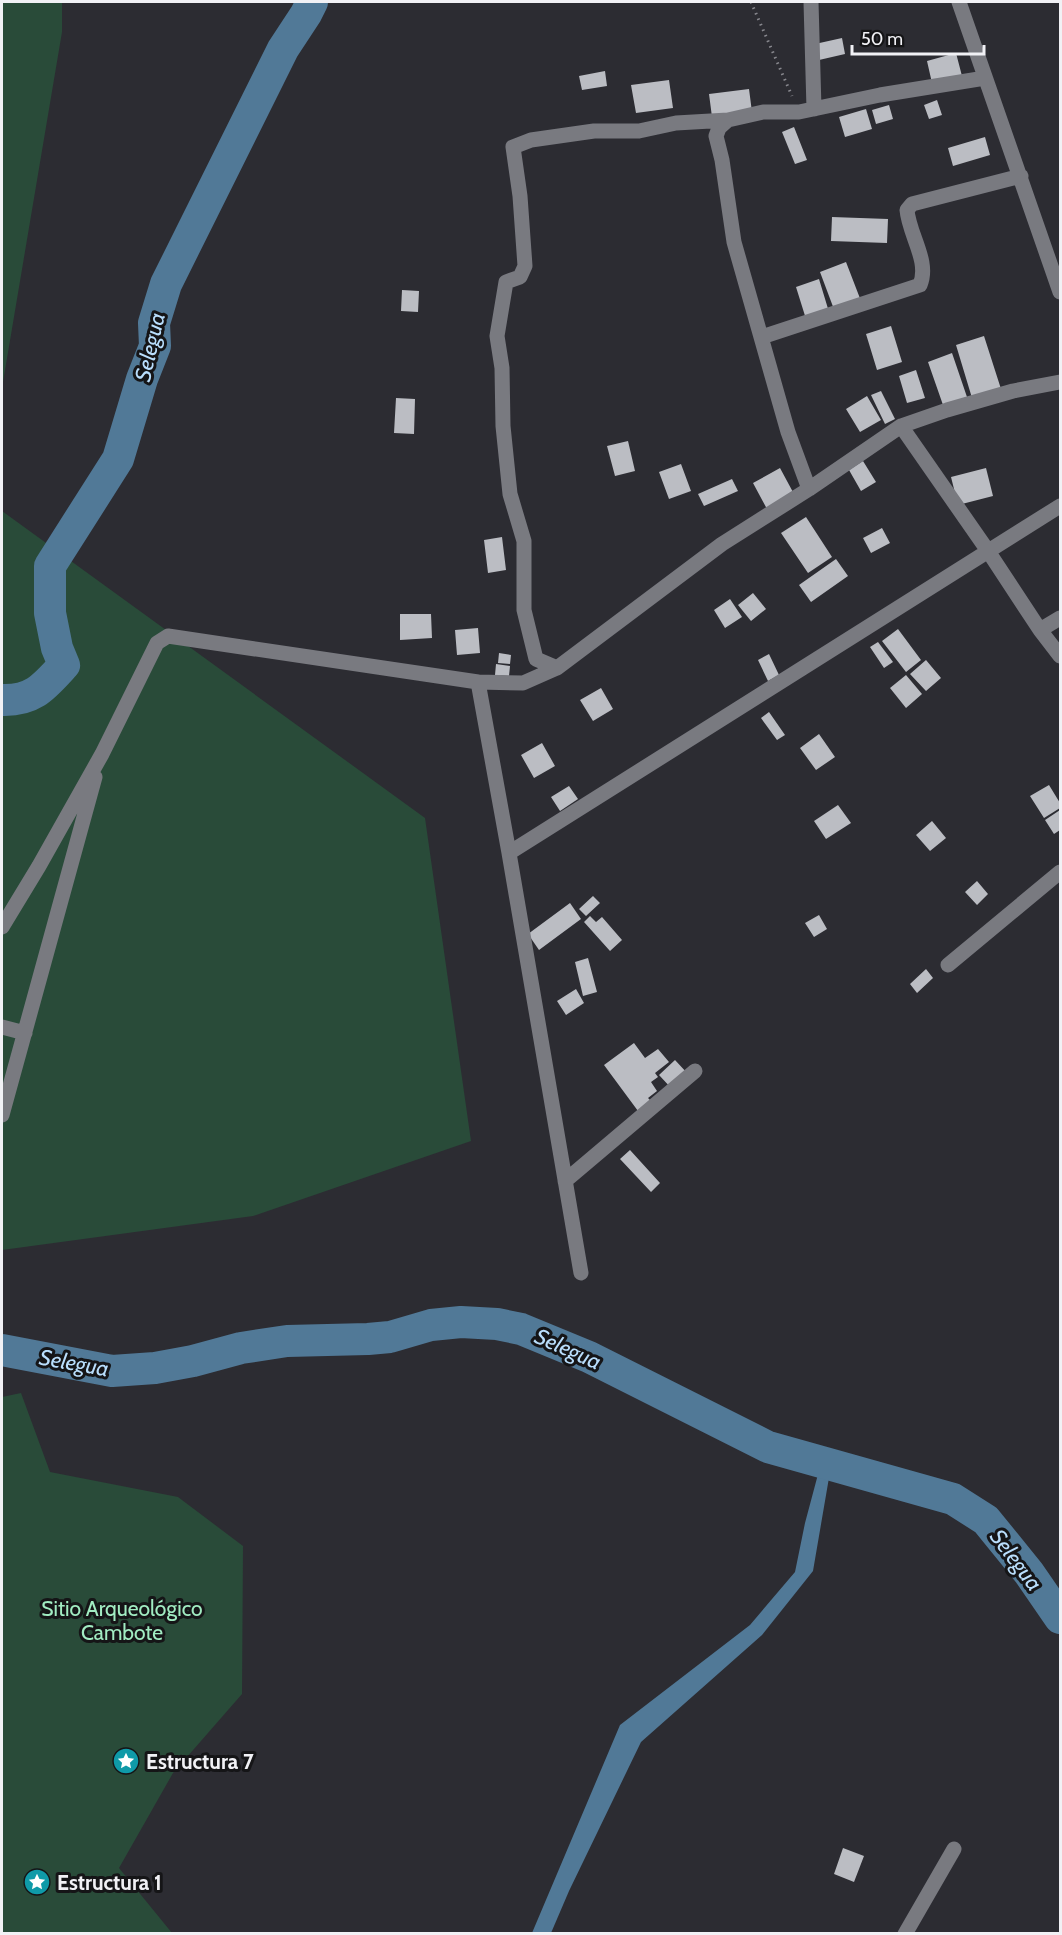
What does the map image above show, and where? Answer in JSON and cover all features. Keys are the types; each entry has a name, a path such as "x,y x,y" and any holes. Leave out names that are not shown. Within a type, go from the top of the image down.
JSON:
{"street":[{"path":"806,111 811,2"},
{"path":"959,2 1060,292"},
{"path":"557,668 536,659 530,640 524,610 524,541 510,494 502,426 502,368 497,336 506,282 520,277 525,266 520,196 513,147 531,140 594,130 639,131 676,123 728,120 763,112 806,111 880,95 985,78"},
{"path":"728,120 719,128 716,136 723,160 734,242 788,432 809,489"},
{"path":"762,337 920,285 923,277 923,264 908,220 907,210 912,204 1021,176"},
{"path":"2,927 102,754 157,644 168,636 478,682 523,683 557,668 722,544 809,489 901,426 1013,391 1060,382"},
{"path":"901,426 1060,656"},
{"path":"509,853 1060,506"},
{"path":"1040,630 1060,618"},
{"path":"478,682 581,1273"},
{"path":"2,1114 102,754"},
{"path":"948,965 1060,872"},
{"path":"2,1027 25,1033"},
{"path":"565,1181 695,1071"},
{"path":"905,1934 954,1849"}],"path":[{"path":"751,2 806,111"}],"green space":[{"path":"2,2 62,2 62,32 2,388"},
{"path":"2,511 425,818 471,1141 253,1216 2,1250"},
{"name":"Sitio Arqueológico Cambote","path":"21,1393 50,1472 178,1497 243,1546 242,1694 173,1773 119,1868 172,1933 2,1933 2,1397"}],"water":[{"path":"821,1463 831,1466 813,1571 762,1635 641,1742 551,1933 532,1933 620,1725 750,1625 795,1572"}],"building":[{"path":"842,38 845,54 819,60 815,44"},
{"path":"956,53 962,76 932,83 927,61"},
{"path":"605,71 607,86 582,90 579,76"},
{"path":"669,80 673,108 636,113 631,85"},
{"path":"749,89 752,112 712,117 709,94"},
{"path":"937,100 942,115 929,119 924,105"},
{"path":"889,105 893,119 876,124 872,110"},
{"path":"866,109 872,129 845,137 839,117"},
{"path":"794,127 807,160 795,164 782,132"},
{"path":"985,137 990,155 953,166 948,148"},
{"path":"832,217 888,219 887,243 831,241"},
{"path":"846,262 861,301 835,312 820,272"},
{"path":"819,279 829,312 806,319 796,287"},
{"path":"402,290 419,291 418,312 401,311"},
{"path":"891,326 902,362 877,370 866,334"},
{"path":"984,336 1001,389 972,398 956,345"},
{"path":"952,353 967,397 943,405 928,362"},
{"path":"916,370 925,398 907,403 899,376"},
{"path":"881,391 895,419 885,424 871,395"},
{"path":"867,396 881,420 860,432 846,409"},
{"path":"396,398 415,399 414,434 394,433"},
{"path":"628,441 635,471 615,476 607,446"},
{"path":"863,461 876,482 861,491 849,470"},
{"path":"681,464 691,491 669,499 659,472"},
{"path":"780,468 794,494 767,509 753,483"},
{"path":"986,468 993,496 958,505 951,477"},
{"path":"732,479 738,491 704,506 698,494"},
{"path":"806,517 832,557 808,573 781,533"},
{"path":"882,528 890,543 871,553 863,538"},
{"path":"502,537 506,570 488,573 484,540"},
{"path":"836,559 848,576 811,602 799,585"},
{"path":"753,593 766,609 751,621 738,605"},
{"path":"730,599 742,617 725,628 714,610"},
{"path":"400,614 431,614 432,638 400,640"},
{"path":"478,628 480,653 457,655 455,630"},
{"path":"898,629 921,660 906,672 882,641"},
{"path":"878,642 893,662 884,668 870,647"},
{"path":"499,653 511,655 510,664 498,663"},
{"path":"769,654 779,675 768,681 758,660"},
{"path":"926,660 941,678 926,691 910,674"},
{"path":"496,664 510,666 509,676 495,675"},
{"path":"906,675 922,694 906,708 890,688"},
{"path":"601,688 613,709 593,721 580,700"},
{"path":"769,712 785,735 777,740 761,718"},
{"path":"819,734 835,757 816,770 800,748"},
{"path":"542,743 555,766 534,778 521,755"},
{"path":"1049,785 1060,803 1060,808 1044,818 1030,796"},
{"path":"569,786 578,799 560,811 551,797"},
{"path":"838,805 851,823 826,839 814,821"},
{"path":"1060,810 1060,830 1054,834 1045,820"},
{"path":"932,821 946,838 930,851 916,835"},
{"path":"977,881 988,894 977,905 965,892"},
{"path":"593,896 600,903 586,916 579,909"},
{"path":"570,903 581,919 539,950 528,934"},
{"path":"819,915 827,929 814,937 805,923"},
{"path":"590,916 596,922 602,917 622,940 610,951 584,922"},
{"path":"588,958 597,992 583,996 575,962"},
{"path":"926,969 933,978 917,993 910,984"},
{"path":"576,989 584,1003 566,1015 557,1001"},
{"path":"634,1043 645,1058 658,1049 669,1062 655,1073 658,1077 651,1082 657,1091 648,1098 651,1101 638,1111 604,1065"},
{"path":"675,1060 688,1074 672,1089 659,1075"},
{"path":"630,1150 660,1183 651,1192 620,1159"},
{"path":"843,1848 864,1856 854,1882 834,1874"}],"waterway":[{"name":"Selegua","path":"2,700 13,700 30,695 44,686 64,665 57,648 50,613 50,566 118,459 142,379 155,346 154,323 166,284 283,49 312,2"},
{"name":"Selegua","path":"2,1350 112,1371 155,1368 241,1348 287,1341 390,1337 431,1325 461,1322 497,1324 521,1329 589,1357 768,1447 953,1499 986,1520 1029,1573 1060,1618"}],"place":[{"name":"Estructura 7","path":"126,1761"},
{"name":"Estructura 1","path":"37,1882"}]}
